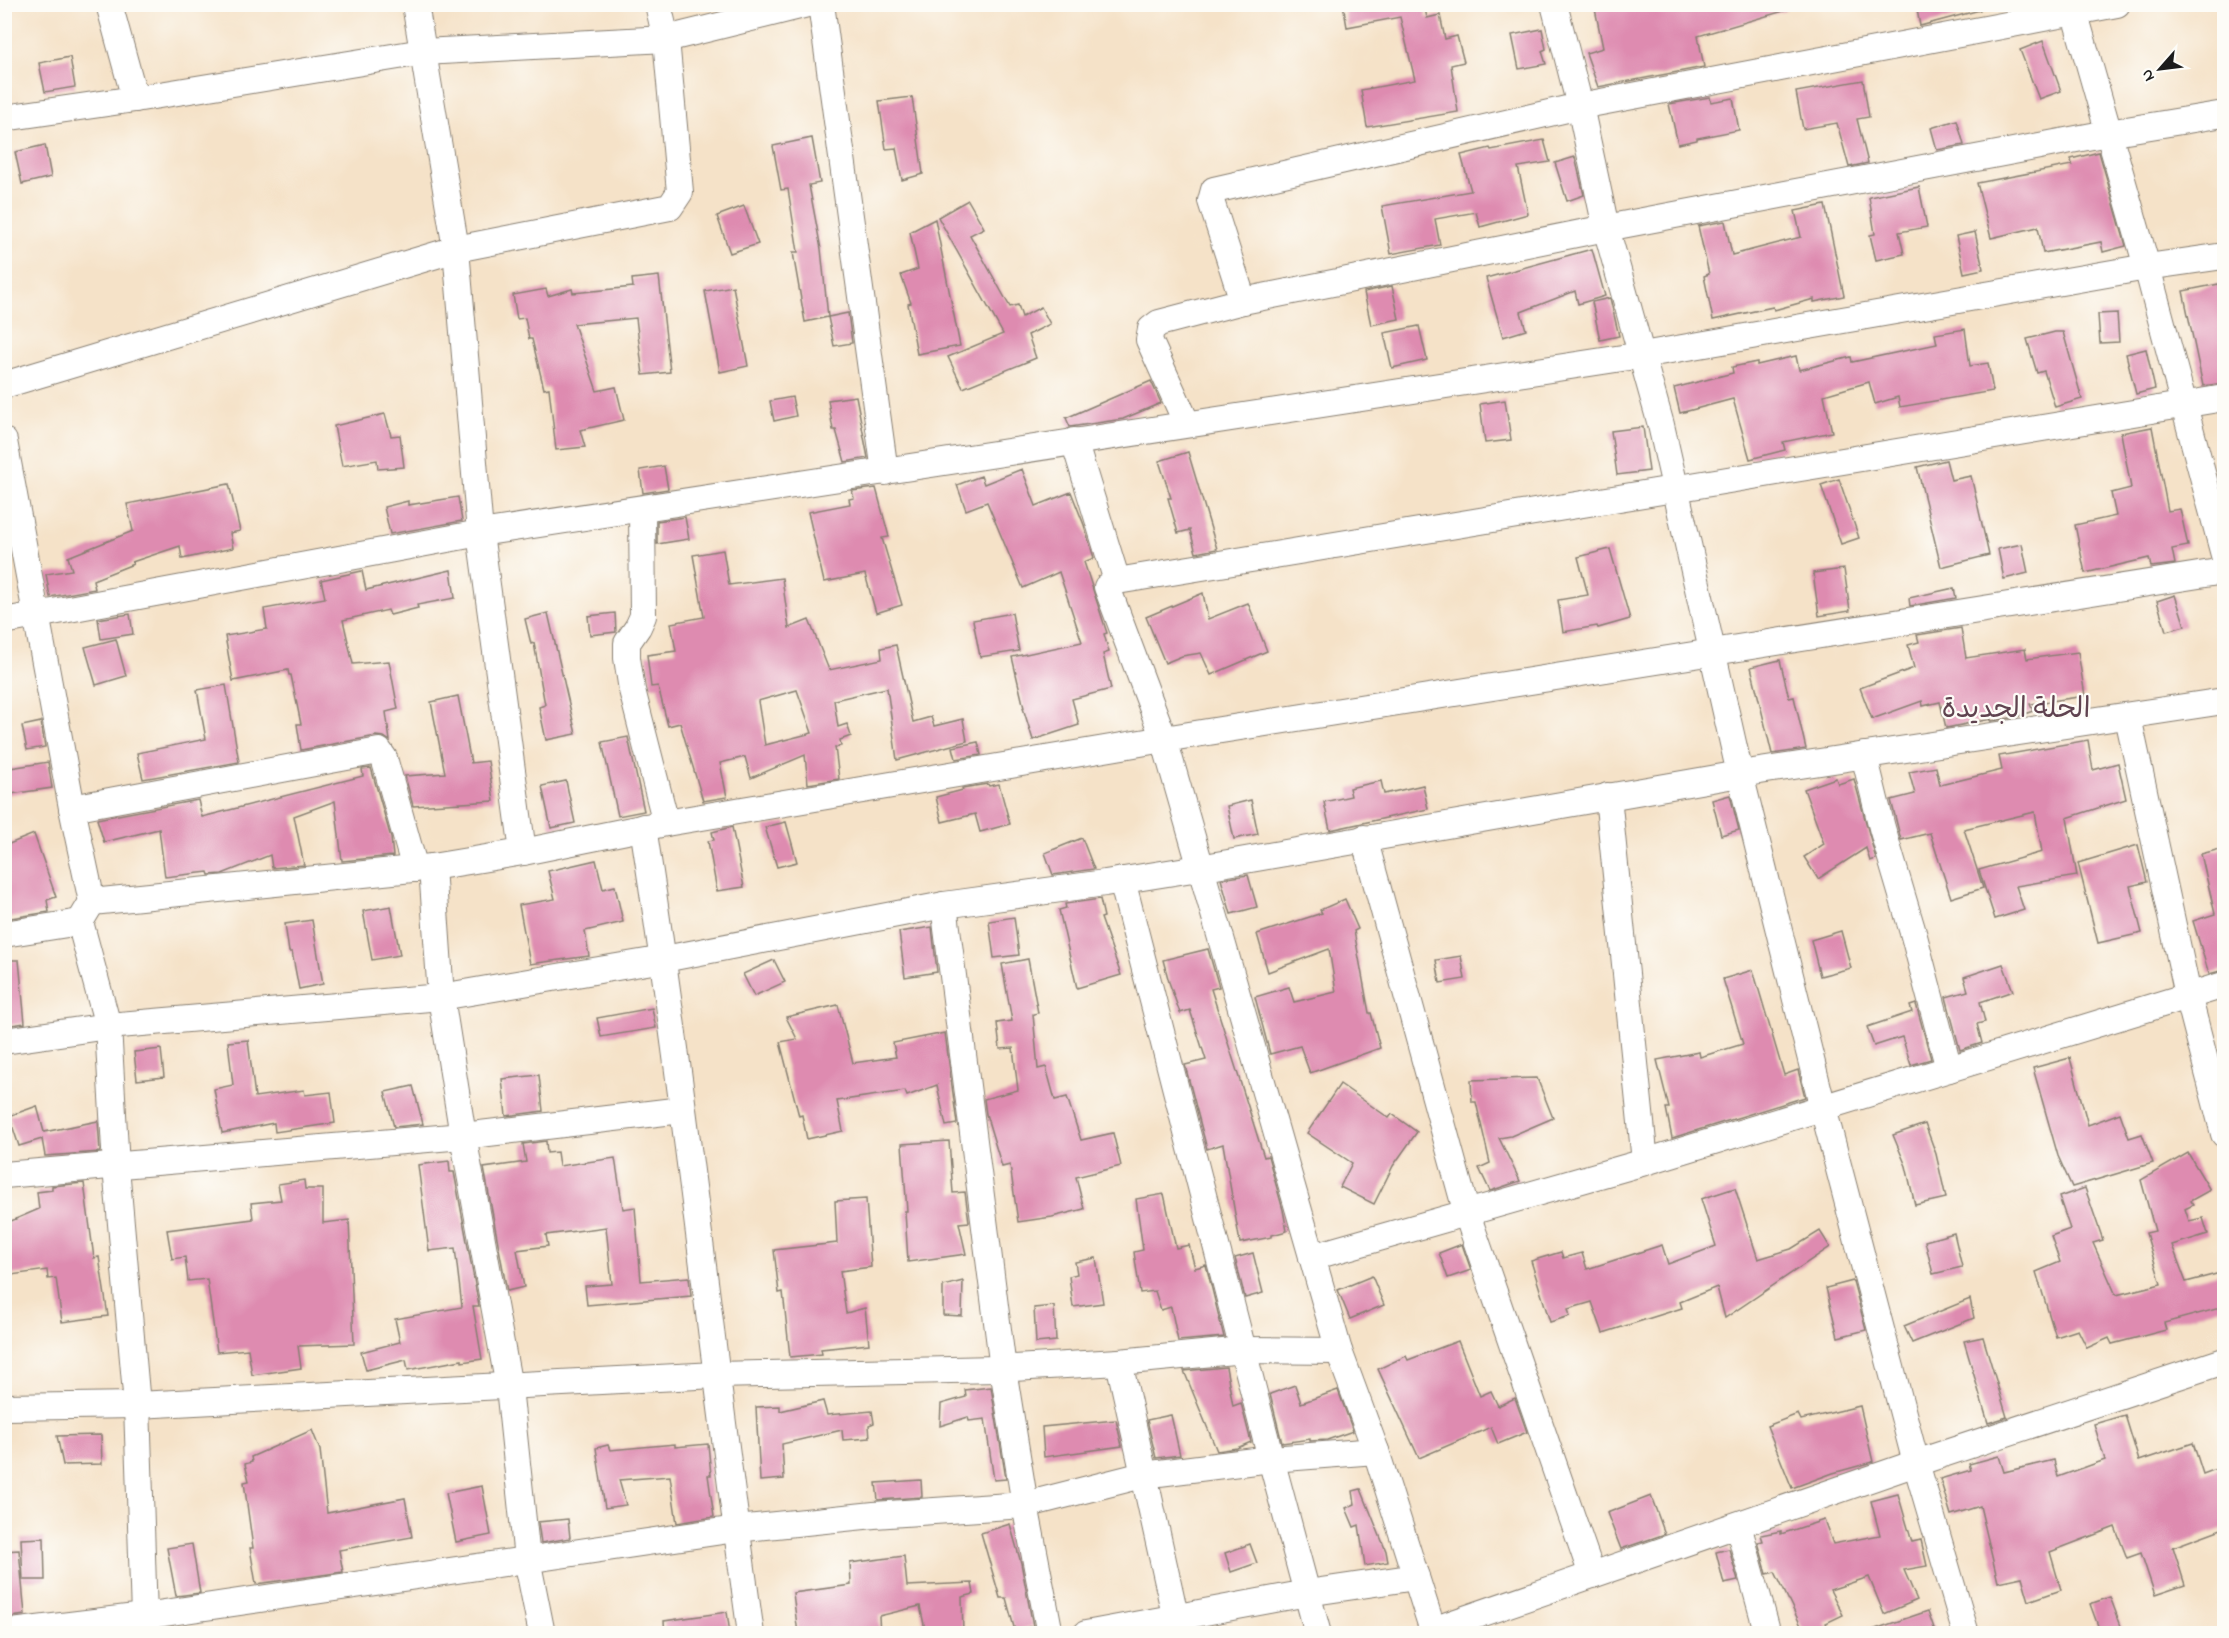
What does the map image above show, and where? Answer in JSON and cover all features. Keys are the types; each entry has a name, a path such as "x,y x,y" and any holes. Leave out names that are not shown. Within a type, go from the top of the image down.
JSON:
{"street":[{"path":"109,4 135,99"},
{"path":"415,4 456,249 480,533 523,852"},
{"path":"4,385 456,249 670,207 680,192 666,39 658,4"},
{"path":"4,118 423,52 666,39 808,4"},
{"path":"821,4 885,472"},
{"path":"1554,4 1580,106 1606,228 1661,425 1740,774 1823,1108 1916,1463 1966,1634"},
{"path":"1243,302 1211,201 1214,190 1580,106 2073,9 2116,4"},
{"path":"2073,9 2147,267 2224,555"},
{"path":"1187,424 1149,340 1151,329 1160,323 1243,302 1606,228 2108,133 2224,114"},
{"path":"4,621 480,533 1642,355 2147,267 2224,256"},
{"path":"2224,398 1117,581 1107,586 1164,739 1199,868 1339,1351 1376,1450 1434,1632 1916,1463 2224,1362"},
{"path":"4,441 72,808 86,912 108,1026 116,1167 137,1405 145,1625"},
{"path":"1074,441 1117,581"},
{"path":"642,509 643,616 639,627 627,643 627,658 655,825 664,959 751,1634"},
{"path":"4,934 86,912 424,868 523,852 655,825 1164,739 2224,571"},
{"path":"4,1041 108,1026 441,997 664,959 944,905 1199,868 1740,774 2224,701"},
{"path":"2128,717 2188,995 2224,1134"},
{"path":"72,808 379,751 384,758 424,868 463,1136 509,1387 527,1559 542,1634"},
{"path":"1864,755 1882,828 1950,1069"},
{"path":"1608,796 1645,1162"},
{"path":"1364,838 1467,1214 1592,1575"},
{"path":"1122,880 1318,1634"},
{"path":"944,905 1003,1369 1025,1505 1050,1634"},
{"path":"1312,1257 1645,1162 2224,985"},
{"path":"4,1175 463,1136 682,1110"},
{"path":"4,1407 137,1405 716,1375 1003,1369 1119,1362 1244,1350 1339,1351"},
{"path":"1119,1362 1177,1625"},
{"path":"4,1633 145,1625 527,1559 736,1529 874,1515 1025,1505 1143,1475 1271,1459 1376,1450"},
{"path":"1738,1525 1768,1634"},
{"path":"1086,1634 1177,1625 1307,1593 1416,1578"}],"building":[{"path":"1343,4 1424,4 1427,18 1440,15 1445,39 1457,36 1464,62 1451,65 1458,112 1367,127 1361,90 1415,80 1400,17 1347,27"},
{"path":"1594,4 1786,4 1787,10 1698,36 1704,67 1598,87 1586,53 1603,48"},
{"path":"1916,4 1979,4 1980,10 1920,26"},
{"path":"1542,29 1546,49 1542,51 1546,64 1519,69 1512,35"},
{"path":"2043,41 2061,91 2039,99 2020,50"},
{"path":"70,57 75,87 45,92 39,63"},
{"path":"1863,80 1869,117 1857,119 1868,163 1849,167 1837,123 1803,129 1796,92"},
{"path":"912,97 923,174 902,180 896,148 886,149 879,101"},
{"path":"1710,97 1711,102 1733,98 1739,130 1678,144 1669,104"},
{"path":"1957,120 1964,145 1937,150 1931,128"},
{"path":"812,138 820,183 809,185 821,249 828,317 805,322 793,252 798,252 788,189 781,190 773,146"},
{"path":"1544,140 1550,162 1518,167 1528,214 1480,227 1476,212 1435,219 1440,245 1391,254 1382,206 1471,191 1461,155"},
{"path":"45,145 51,177 22,184 15,152"},
{"path":"2099,152 2126,246 2103,252 2101,242 2043,253 2038,227 1991,238 1977,183 2072,165 2071,159"},
{"path":"1575,157 1584,195 1567,201 1555,163"},
{"path":"1919,187 1927,227 1899,232 1904,254 1876,260 1870,235 1875,234 1869,197"},
{"path":"968,200 984,228 970,235 1010,307 1018,305 1022,317 1041,307 1050,324 1028,335 1036,358 963,388 948,357 1003,334 938,217"},
{"path":"1825,205 1844,296 1814,302 1814,299 1774,310 1773,307 1713,320 1704,276 1709,274 1698,226 1725,221 1732,255 1801,237 1795,211"},
{"path":"744,206 758,244 730,253 717,216"},
{"path":"935,219 960,346 917,354 908,304 911,303 901,275 918,269 910,232"},
{"path":"1975,232 1983,269 1964,273 1956,236"},
{"path":"1592,249 1605,296 1578,304 1575,291 1521,312 1526,330 1503,337 1486,278"},
{"path":"659,276 670,372 643,375 636,318 574,324 597,391 616,387 624,420 580,430 585,447 556,450 549,388 544,389 532,339 529,339 525,318 517,319 513,295 546,289 548,296 572,289 573,293 633,287 632,279"},
{"path":"2219,284 2224,311 2224,383 2203,386 2183,291"},
{"path":"733,286 748,366 720,372 705,291"},
{"path":"1392,286 1399,319 1371,325 1364,292"},
{"path":"1610,298 1619,336 1600,340 1592,302"},
{"path":"848,313 852,343 834,346 828,317"},
{"path":"2117,313 2119,342 2100,343 2098,314"},
{"path":"1419,326 1427,360 1392,368 1384,333"},
{"path":"1965,329 1970,366 1988,363 1993,391 1900,407 1898,397 1875,404 1869,382 1824,395 1832,432 1783,442 1785,450 1750,459 1733,399 1680,413 1674,388 1733,373 1732,367 1757,362 1757,365 1796,356 1799,370 1851,357 1852,362 1937,344 1935,334"},
{"path":"2063,332 2082,399 2055,407 2044,371 2037,373 2027,339"},
{"path":"2146,349 2155,389 2136,394 2126,354"},
{"path":"1151,381 1161,403 1123,419 1070,427 1066,418"},
{"path":"856,396 868,458 845,462 836,430 833,430 828,400"},
{"path":"792,397 796,416 774,421 770,401"},
{"path":"1505,400 1511,440 1485,443 1480,404"},
{"path":"385,414 391,436 400,435 404,467 378,469 377,460 342,466 334,426"},
{"path":"1643,427 1649,471 1617,475 1611,431"},
{"path":"2152,427 2168,511 2180,509 2188,546 2172,549 2175,564 2151,567 2149,558 2085,573 2075,525 2116,516 2111,493 2131,488 2121,433"},
{"path":"1188,452 1217,549 1196,553 1190,530 1178,533 1168,498 1171,498 1159,461"},
{"path":"1946,460 1951,480 1971,476 1989,555 1941,567 1917,467"},
{"path":"664,466 668,489 643,493 640,470"},
{"path":"1022,469 1036,506 1071,492 1094,558 1084,562 1107,633 1104,634 1109,652 1103,654 1111,689 1072,699 1079,725 1033,740 1023,708 1012,657 1082,642 1059,572 1023,588 987,502 966,510 957,485 981,476 984,484"},
{"path":"1839,479 1859,538 1841,544 1821,485"},
{"path":"229,484 240,531 230,533 233,548 182,559 180,546 132,562 133,564 93,580 95,589 50,597 46,574 72,570 68,557 133,531 127,504"},
{"path":"876,488 889,537 882,538 902,605 876,613 865,574 824,582 808,512 850,504 849,499 854,498 852,491"},
{"path":"458,497 462,521 390,534 384,507 408,501 408,505"},
{"path":"685,517 689,539 657,544 657,521"},
{"path":"2022,544 2028,573 2004,579 1998,549"},
{"path":"1610,549 1630,619 1598,628 1597,626 1563,632 1558,600 1588,595 1578,557"},
{"path":"723,550 729,585 782,578 789,628 809,620 829,670 882,659 881,648 896,645 913,722 931,717 934,726 963,719 967,741 897,760 887,688 834,700 838,727 847,724 851,736 840,740 841,746 835,747 839,779 808,784 805,755 751,778 745,757 720,763 727,797 703,801 680,723 668,726 658,686 651,687 647,655 676,651 671,623 704,617 693,555","holes":["797,690 812,733 765,745 758,701"]},
{"path":"1844,569 1850,611 1819,616 1813,573"},
{"path":"451,570 455,598 417,605 418,608 390,615 388,610 343,620 353,664 389,661 398,709 386,712 390,741 376,736 301,750 297,724 301,724 288,670 233,681 225,636 267,629 264,609 325,598 321,580 362,571 366,590"},
{"path":"1954,588 1956,598 1910,606 1909,598"},
{"path":"1203,593 1208,619 1248,603 1267,651 1211,675 1201,653 1182,656 1165,663 1146,617"},
{"path":"2175,595 2185,626 2166,631 2157,601"},
{"path":"548,613 576,734 546,740 539,707 545,705 534,643 531,644 525,619"},
{"path":"615,613 616,632 590,635 588,616"},
{"path":"1012,613 1019,651 980,657 973,620"},
{"path":"130,614 133,634 101,639 98,619"},
{"path":"1961,628 1966,658 2025,649 2027,659 2078,652 2085,696 2030,704 2033,711 2016,717 1991,721 1991,719 1946,728 1940,702 1923,706 1922,701 1872,719 1860,688 1914,668 1908,645 1919,642 1917,635"},
{"path":"116,639 126,676 96,685 85,647"},
{"path":"1780,660 1789,698 1794,697 1806,749 1772,754 1751,667"},
{"path":"226,685 239,762 143,779 137,753 206,739 197,690"},
{"path":"458,696 471,763 488,761 494,801 413,806 405,776 445,773 431,702"},
{"path":"41,722 45,747 27,750 22,726"},
{"path":"628,737 644,811 618,816 602,742"},
{"path":"2088,740 2093,770 2118,763 2126,799 2067,818 2077,876 2016,886 2024,910 1995,919 1979,870 2042,852 2035,812 1964,829 1983,888 1951,898 1930,833 1901,840 1891,800 1915,794 1909,772 1936,767 1940,785 2002,770 1999,756"},
{"path":"978,742 981,755 956,759 953,747"},
{"path":"48,762 52,788 4,795 4,769"},
{"path":"371,768 391,838 393,856 342,861 335,801 294,816 304,865 272,868 270,855 222,874 209,875 208,872 165,877 159,829 104,842 97,819 198,800 202,817 363,776 362,769"},
{"path":"1836,778 1838,784 1854,779 1876,859 1870,861 1866,848 1818,879 1804,857 1824,844 1804,789"},
{"path":"566,781 575,823 551,828 542,786"},
{"path":"1381,781 1384,794 1423,785 1428,809 1330,830 1324,802 1351,796 1349,788"},
{"path":"988,784 989,786 999,784 1010,824 980,832 975,814 942,822 936,797 963,790 962,788"},
{"path":"1730,795 1739,830 1721,835 1712,800"},
{"path":"1251,800 1258,834 1234,839 1227,806"},
{"path":"786,822 797,862 777,867 765,827"},
{"path":"732,827 744,887 717,891 708,841 714,840 712,832"},
{"path":"34,834 56,897 47,900 49,912 4,919 4,846"},
{"path":"1082,838 1094,869 1053,875 1045,853"},
{"path":"2138,845 2147,882 2130,886 2142,933 2098,943 2078,863"},
{"path":"2224,848 2224,970 2209,974 2193,921 2215,914 2201,854"},
{"path":"596,860 603,889 615,886 623,922 585,931 589,956 530,964 519,905 555,899 548,871"},
{"path":"1248,875 1257,907 1231,914 1221,879"},
{"path":"1100,899 1104,917 1101,918 1121,975 1077,988 1059,910 1066,908 1065,904"},
{"path":"1345,899 1358,929 1354,931 1369,1013 1371,1013 1380,1048 1310,1073 1300,1046 1270,1054 1255,997 1289,987 1294,1002 1336,992 1329,949 1268,972 1257,934 1322,913 1320,910"},
{"path":"391,906 400,955 372,960 363,911"},
{"path":"1014,917 1019,955 994,958 989,921"},
{"path":"312,920 323,984 299,989 292,952 289,952 285,924"},
{"path":"932,927 937,972 905,977 899,932"},
{"path":"1841,931 1851,968 1820,976 1811,940"},
{"path":"1208,949 1219,987 1211,989 1264,1157 1268,1156 1287,1231 1272,1235 1272,1237 1240,1243 1223,1144 1207,1149 1185,1065 1206,1060 1190,1010 1180,1013 1163,960"},
{"path":"1461,956 1465,979 1440,983 1436,960"},
{"path":"1028,959 1038,1013 1033,1014 1038,1069 1046,1067 1055,1100 1067,1097 1081,1140 1113,1133 1121,1166 1076,1177 1084,1209 1018,1222 1010,1165 1002,1167 986,1114 984,1099 1018,1090 1013,1048 1000,1049 997,1023 1012,1021 1002,964"},
{"path":"4,960 19,960 25,1023 4,1026"},
{"path":"774,960 785,982 754,996 743,974"},
{"path":"2003,964 2013,991 1980,1002 1985,1022 1977,1024 1982,1043 1960,1050 1946,997 1968,991 1964,977"},
{"path":"1753,970 1784,1075 1798,1070 1805,1097 1672,1138 1666,1108 1669,1108 1657,1060 1699,1052 1700,1057 1743,1044 1723,979"},
{"path":"1916,1004 1931,1059 1911,1065 1902,1037 1874,1046 1867,1027 1912,1012 1910,1006"},
{"path":"838,1005 853,1063 896,1057 893,1043 945,1033 957,1124 946,1126 937,1085 907,1096 905,1091 837,1101 843,1131 807,1139 780,1042 797,1039 786,1017"},
{"path":"652,1008 656,1028 601,1037 597,1018"},
{"path":"248,1040 255,1097 304,1090 305,1095 331,1092 335,1123 275,1132 274,1123 222,1133 214,1089 233,1085 228,1042"},
{"path":"161,1049 164,1077 137,1080 134,1052"},
{"path":"2070,1058 2088,1125 2120,1113 2129,1138 2142,1134 2153,1163 2072,1187 2058,1156 2033,1068"},
{"path":"539,1075 543,1111 506,1116 502,1079"},
{"path":"1537,1078 1553,1118 1511,1136 1499,1138 1520,1181 1490,1191 1479,1168 1490,1163 1476,1102 1472,1102 1471,1080"},
{"path":"1340,1084 1389,1118 1392,1114 1417,1132 1393,1166 1374,1204 1340,1187 1352,1163 1307,1133"},
{"path":"413,1086 423,1124 394,1127 385,1092"},
{"path":"37,1106 44,1132 98,1121 100,1152 45,1156 42,1139 19,1146 9,1116"},
{"path":"1925,1124 1936,1154 1946,1198 1915,1205 1906,1166 1893,1135"},
{"path":"546,1141 547,1153 557,1152 559,1166 615,1158 623,1209 635,1207 641,1281 689,1277 691,1296 587,1305 585,1286 612,1284 606,1227 546,1235 548,1246 517,1250 524,1287 507,1291 484,1168 526,1162 523,1144"},
{"path":"949,1141 953,1193 965,1192 969,1222 959,1223 966,1254 908,1262 902,1144"},
{"path":"2188,1153 2210,1190 2190,1201 2193,1205 2185,1209 2189,1221 2203,1218 2208,1234 2172,1245 2186,1282 2224,1272 2224,1307 2164,1323 2166,1330 2112,1344 2109,1338 2087,1348 2078,1330 2056,1337 2036,1272 2060,1262 2051,1236 2070,1229 2059,1197 2085,1188 2103,1240 2093,1243 2116,1295 2161,1284 2146,1233 2155,1231 2141,1180"},
{"path":"449,1161 450,1172 454,1172 479,1306 473,1306 482,1359 462,1362 462,1360 408,1370 406,1360 366,1370 361,1352 400,1342 395,1319 462,1307 455,1248 429,1251 418,1165"},
{"path":"304,1180 305,1189 323,1189 323,1223 349,1220 354,1344 298,1346 301,1368 252,1375 248,1349 217,1352 207,1279 188,1281 185,1257 172,1259 167,1230 253,1219 251,1203 281,1200 278,1184"},
{"path":"84,1183 94,1258 99,1257 108,1316 62,1322 56,1278 48,1279 47,1270 4,1276 4,1224 39,1209 37,1192 52,1190 52,1186"},
{"path":"1735,1188 1758,1259 1791,1249 1820,1231 1830,1247 1725,1318 1717,1287 1680,1302 1682,1308 1603,1333 1592,1302 1568,1309 1570,1316 1550,1322 1531,1261 1561,1252 1563,1258 1582,1253 1587,1269 1662,1245 1668,1264 1716,1246 1701,1199"},
{"path":"1164,1194 1176,1248 1189,1245 1195,1268 1206,1265 1224,1337 1178,1341 1171,1307 1161,1310 1155,1291 1140,1293 1134,1252 1143,1250 1136,1199"},
{"path":"866,1199 871,1267 840,1271 846,1313 865,1308 869,1344 821,1349 822,1354 790,1357 783,1292 779,1293 774,1250 837,1243 835,1201"},
{"path":"1954,1233 1962,1267 1933,1274 1925,1241"},
{"path":"1462,1244 1471,1270 1448,1278 1439,1253"},
{"path":"1253,1253 1263,1293 1245,1298 1235,1258"},
{"path":"1096,1258 1103,1303 1073,1307 1069,1276 1077,1274 1075,1262"},
{"path":"1372,1276 1384,1305 1350,1319 1338,1290"},
{"path":"963,1281 962,1316 943,1315 943,1286"},
{"path":"1853,1281 1866,1330 1838,1337 1826,1288"},
{"path":"1970,1299 1974,1318 1912,1343 1904,1326"},
{"path":"1054,1306 1056,1341 1036,1343 1034,1308"},
{"path":"1983,1337 2007,1417 1988,1423 1964,1341"},
{"path":"1458,1341 1480,1396 1491,1391 1498,1406 1515,1398 1527,1432 1498,1444 1491,1427 1419,1458 1378,1369 1406,1356 1408,1360"},
{"path":"1226,1367 1233,1406 1241,1403 1251,1442 1237,1448 1217,1451 1184,1371"},
{"path":"1295,1385 1301,1403 1338,1390 1353,1431 1327,1440 1310,1441 1310,1439 1282,1443 1270,1394"},
{"path":"991,1387 1006,1479 994,1480 985,1419 969,1421 968,1417 940,1426 941,1404 966,1397 965,1390"},
{"path":"823,1401 827,1415 872,1411 874,1423 869,1425 870,1438 843,1440 842,1430 782,1444 784,1479 760,1481 756,1407 780,1406 780,1411"},
{"path":"1860,1406 1873,1462 1792,1488 1767,1426 1798,1414 1801,1420"},
{"path":"1171,1415 1180,1455 1156,1458 1147,1420"},
{"path":"2125,1415 2139,1461 2193,1443 2203,1474 2224,1466 2224,1528 2173,1547 2185,1585 2155,1595 2141,1553 2127,1558 2115,1527 2050,1552 2061,1590 2029,1601 2022,1577 1998,1582 1980,1506 1951,1515 1940,1479 1971,1470 1969,1464 1999,1456 2004,1472 2054,1460 2058,1477 2105,1460 2094,1424"},
{"path":"1116,1420 1122,1446 1044,1457 1042,1427"},
{"path":"312,1430 320,1450 327,1513 405,1498 412,1537 339,1550 343,1572 256,1584 250,1548 253,1548 244,1482 249,1481 245,1464 252,1462 251,1457"},
{"path":"101,1435 102,1464 63,1465 57,1436"},
{"path":"675,1444 675,1447 708,1444 711,1475 708,1475 714,1517 677,1523 670,1476 619,1480 626,1505 605,1508 596,1448 608,1445 610,1450"},
{"path":"921,1480 922,1497 878,1500 876,1483"},
{"path":"482,1486 491,1535 456,1542 446,1493"},
{"path":"1361,1489 1386,1551 1388,1562 1365,1566 1359,1525 1354,1527 1346,1508 1355,1504 1353,1491"},
{"path":"1898,1494 1912,1542 1921,1540 1927,1566 1904,1570 1917,1600 1884,1614 1869,1577 1830,1590 1843,1615 1826,1623 1832,1634 1805,1634 1775,1572 1767,1574 1758,1542 1763,1541 1761,1535 1781,1531 1781,1534 1824,1520 1833,1544 1880,1535 1871,1501"},
{"path":"1651,1496 1665,1534 1621,1549 1607,1513"},
{"path":"568,1519 570,1538 541,1543 538,1522"},
{"path":"1010,1524 1021,1563 1033,1626 1015,1631 1006,1598 1000,1598 981,1533"},
{"path":"44,1538 45,1580 23,1580 21,1539"},
{"path":"192,1544 200,1593 176,1596 167,1548"},
{"path":"1250,1544 1257,1563 1231,1572 1225,1553"},
{"path":"1729,1549 1738,1581 1724,1584 1716,1552"},
{"path":"19,1550 25,1615 4,1618 4,1551"},
{"path":"904,1556 907,1586 972,1583 974,1594 962,1597 963,1634 926,1634 920,1606 879,1616 880,1634 798,1634 793,1593 851,1585 850,1563"},
{"path":"2110,1597 2124,1634 2101,1634 2090,1604"},
{"path":"1928,1611 1936,1634 1872,1634 1872,1630"},
{"path":"727,1612 730,1634 665,1634 664,1621"}],"district":[{"name":"الحلة الجديدة","path":"2016,707"}]}
